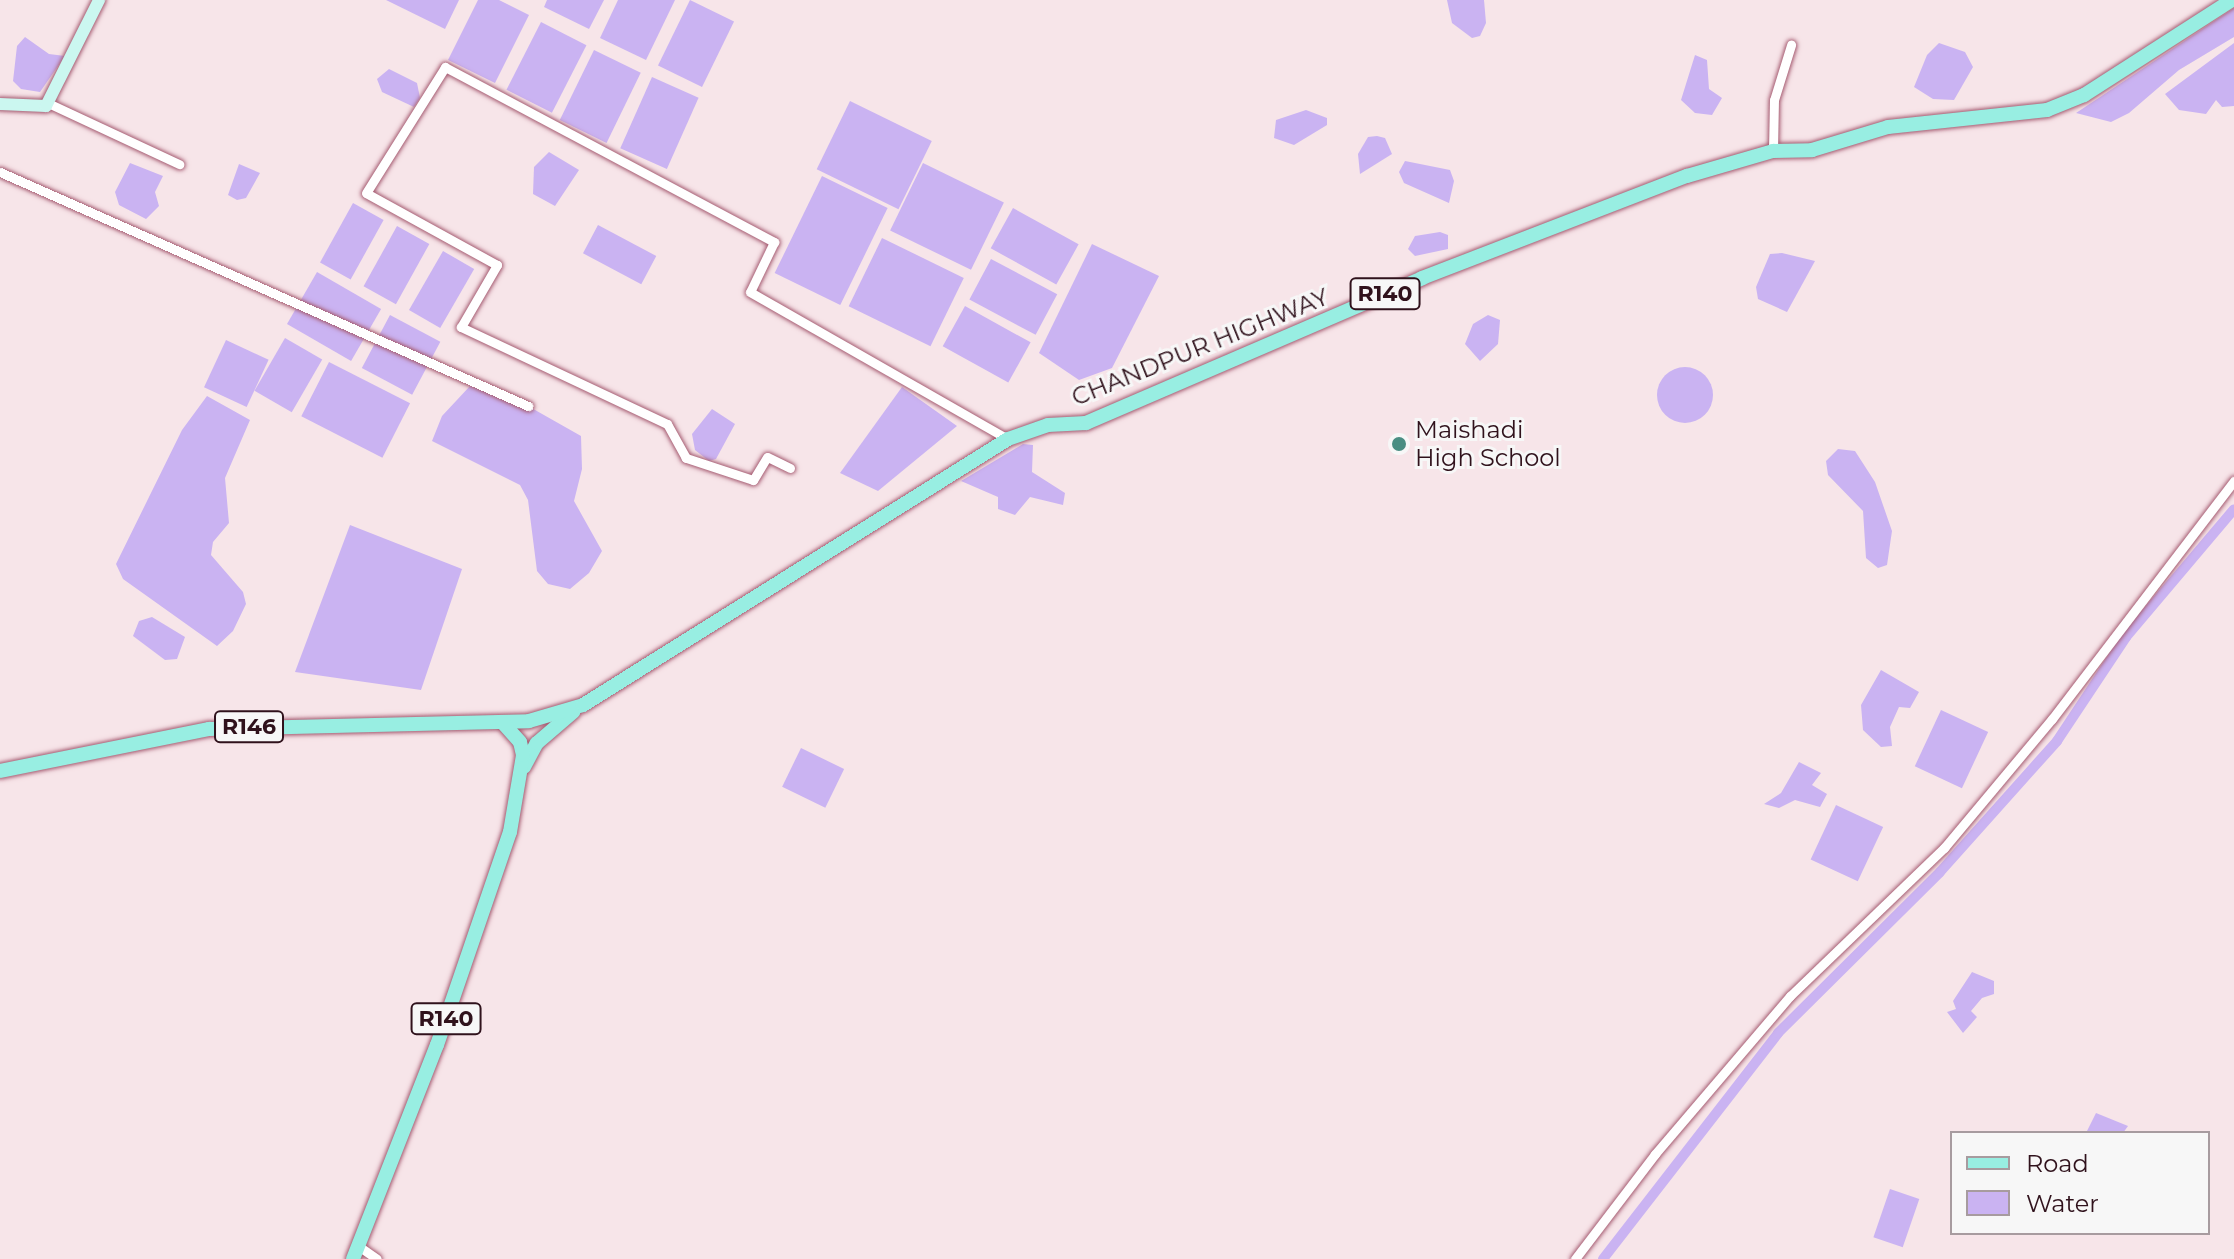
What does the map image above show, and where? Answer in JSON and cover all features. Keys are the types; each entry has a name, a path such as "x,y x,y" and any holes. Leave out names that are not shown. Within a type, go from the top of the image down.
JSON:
{"main road":[{"name":"CHANDPUR HIGHWAY","path":"583,705 1008,439 1048,425 1086,423 1574,217 1773,151 1812,150 1888,127 2047,110 2084,95 2232,0"},
{"name":"R140","path":"502,722 538,719 583,705"},
{"name":"R140","path":"355,1252 437,1045 497,874 521,774 537,743 583,705"},
{"name":"R140","path":"502,722 520,742 521,774"},
{"name":"R146","path":"0,771 209,729 502,722"}],"street":[{"path":"0,104 27,102 42,107 48,103 99,0"},
{"path":"1773,151 1774,100 1791,45"},
{"path":"790,468 767,457 753,480 686,458 667,424 461,327 497,265 366,193 445,67 774,242 750,292 1008,439"},
{"path":"48,103 179,164"},
{"path":"0,172 528,406"},
{"path":"1575,1259 1655,1154 1790,996 1944,848 2052,719 2234,481"},
{"path":"355,1252 377,1259"}],"water":[{"path":"386,0 459,0 445,29"},
{"path":"478,0 499,0 529,15 495,83 448,60"},
{"path":"547,0 604,0 589,29 544,7"},
{"path":"618,0 675,0 646,60 600,38"},
{"path":"690,0 734,21 702,87 658,66"},
{"path":"1447,0 1484,0 1486,23 1480,36 1472,38 1452,23"},
{"path":"2234,8 2234,37 2179,70 2129,113 2111,122 2076,113"},
{"path":"541,22 586,45 552,113 506,90"},
{"path":"25,37 49,54 65,56 40,92 21,89 13,81 17,46"},
{"path":"1939,43 1965,52 1973,67 1954,100 1933,99 1914,87 1927,55"},
{"path":"2234,43 2234,106 2222,107 2216,100 2206,114 2179,110 2165,94"},
{"path":"594,50 641,73 607,143 560,120"},
{"path":"1695,55 1707,60 1709,89 1722,98 1712,115 1695,113 1681,100"},
{"path":"389,69 417,83 420,98 414,107 382,92 377,79"},
{"path":"652,77 699,98 667,169 620,148"},
{"path":"850,101 932,141 898,209 817,169"},
{"path":"1306,110 1327,118 1327,125 1294,145 1274,138 1276,120"},
{"path":"1368,137 1385,138 1392,154 1360,174 1358,154"},
{"path":"549,152 579,170 555,206 533,194 534,167"},
{"path":"1405,161 1450,170 1454,181 1449,203 1404,183 1399,172"},
{"path":"130,163 163,176 155,192 159,206 146,219 119,205 115,192"},
{"path":"923,163 1004,202 971,270 890,230"},
{"path":"239,164 260,173 246,198 237,200 228,195"},
{"path":"822,176 888,208 840,305 775,273"},
{"path":"353,203 384,220 351,279 320,262"},
{"path":"1013,208 1079,244 1056,285 991,248"},
{"path":"598,225 656,256 641,284 583,253"},
{"path":"397,226 429,244 396,304 364,286"},
{"path":"1440,232 1448,235 1448,249 1415,256 1408,249 1415,236"},
{"path":"882,238 964,278 930,346 849,306"},
{"path":"1092,244 1159,276 1112,368 1079,380 1039,353"},
{"path":"443,251 474,269 440,328 409,310"},
{"path":"1782,253 1815,261 1787,312 1758,299 1756,287 1770,254"},
{"path":"991,259 1057,294 1036,335 969,300"},
{"path":"317,272 381,309 351,361 287,324"},
{"path":"965,306 1031,342 1008,383 943,346"},
{"path":"390,315 440,342 412,395 362,368"},
{"path":"1488,315 1500,320 1498,344 1480,361 1465,344 1473,324"},
{"path":"285,338 322,360 292,412 254,391"},
{"path":"226,340 269,360 247,407 204,387"},
{"path":"329,362 410,403 382,458 301,416"},
{"path":"1685,367 1705,375 1713,395 1705,415 1685,423 1665,415 1657,395 1665,375"},
{"path":"470,386 528,406 581,436 582,469 574,501 602,551 589,573 570,589 548,584 537,571 528,500 520,485 432,441 442,416"},
{"path":"902,387 957,426 878,491 840,473"},
{"path":"207,396 250,420 225,478 229,523 213,542 211,555 243,592 246,604 233,631 217,646 123,579 116,564 182,430"},
{"path":"712,409 735,424 716,459 709,461 695,450 692,434"},
{"path":"1023,444 1033,445 1032,472 1065,493 1063,505 1030,497 1015,515 998,509 998,497 961,481"},
{"path":"1838,449 1855,451 1875,482 1892,531 1887,565 1878,568 1866,558 1863,511 1828,475 1826,461"},
{"path":"350,525 462,569 421,690 295,672"},
{"path":"152,617 185,637 177,659 165,660 133,636 139,621"},
{"path":"1881,670 1919,692 1910,708 1899,707 1890,727 1892,746 1881,747 1863,730 1861,705"},
{"path":"1941,710 1988,732 1962,788 1915,766"},
{"path":"801,748 844,769 825,808 782,787"},
{"path":"1799,762 1821,773 1812,785 1827,794 1820,807 1795,800 1779,808 1764,804 1781,793"},
{"path":"1836,805 1883,827 1858,881 1811,859"},
{"path":"1972,972 1994,981 1994,994 1982,998 1971,1011 1977,1017 1963,1033 1947,1012 1956,1009 1953,1001"},
{"path":"2096,1113 2128,1126 2124,1131 2087,1131"},
{"path":"1890,1189 1919,1199 1903,1247 1873,1237"}],"waterway":[{"path":"1603,1259 1778,1033 1940,872 2057,741 2126,637 2234,509"}],"place":[{"name":"Maishadi High School","path":"1399,444"}]}
